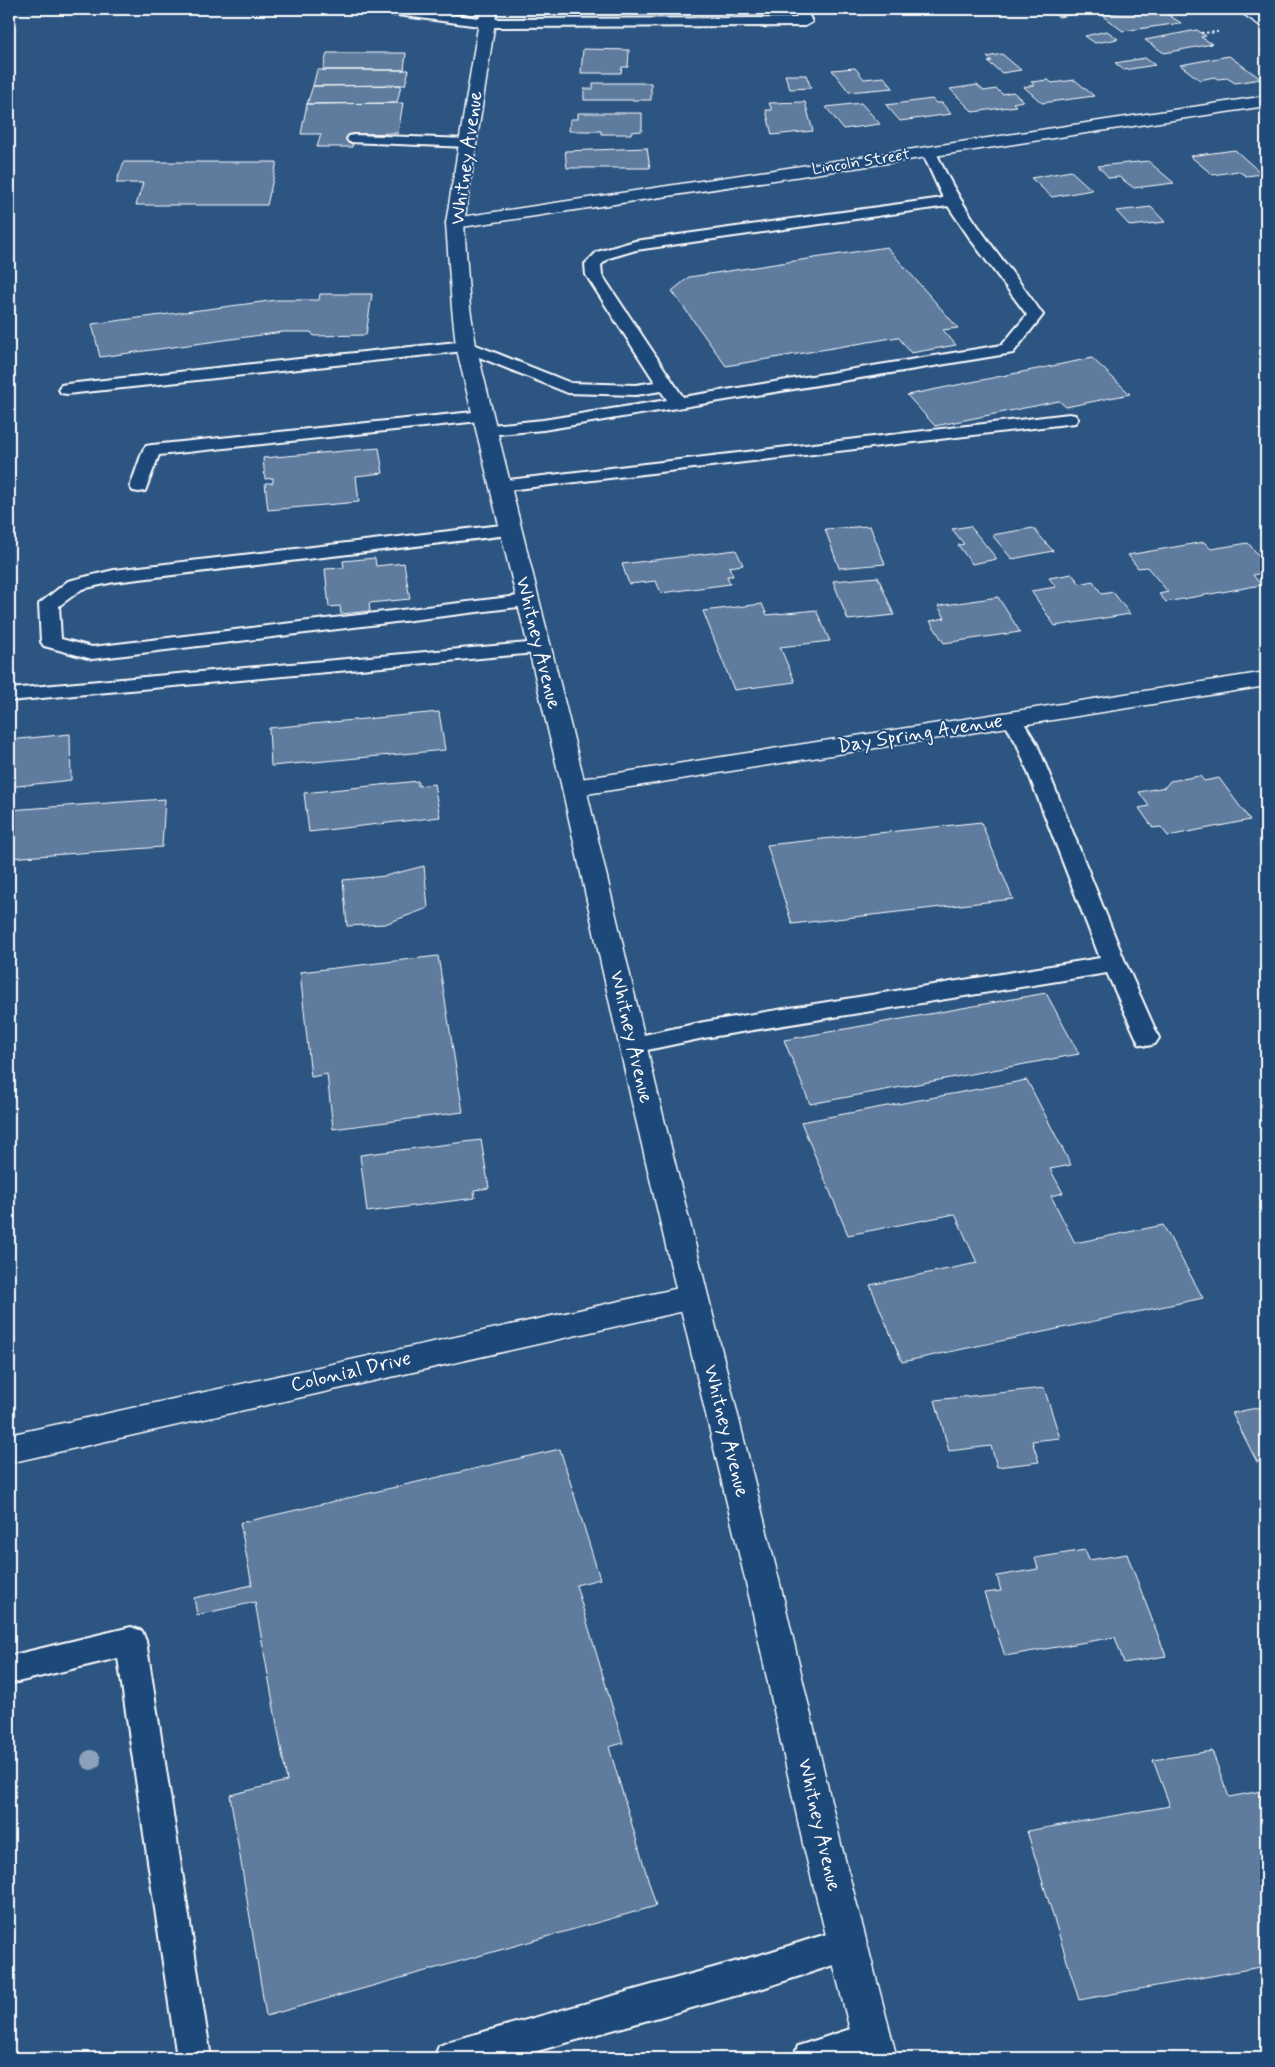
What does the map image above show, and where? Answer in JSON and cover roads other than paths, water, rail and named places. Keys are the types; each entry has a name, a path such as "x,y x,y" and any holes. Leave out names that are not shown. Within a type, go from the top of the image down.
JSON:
{"main road":[{"path":"1244,9 1266,23"},
{"name":"Whitney Avenue","path":"488,16 455,223 461,308 466,346 574,788 633,1045 767,1600 822,1844 875,2048"},
{"name":"Lincoln Street","path":"455,223 1266,101"},
{"name":"Day Spring Avenue","path":"574,788 1266,679"},
{"name":"Colonial Drive","path":"9,1449 693,1297"}],"lane":[{"path":"366,9 488,16 805,22 800,9"},
{"path":"354,139 468,143"},
{"path":"139,488 152,450 485,423 543,425 1007,349 1035,315 952,201 929,152"},
{"path":"677,403 594,275 593,264 603,255 635,246 952,201"},
{"path":"67,389 466,346 568,388 636,390 666,386"},
{"path":"500,486 1069,419"},
{"path":"510,530 124,574 75,585 49,604 51,642 92,652 527,600"},
{"path":"9,695 540,648"},
{"path":"1012,719 1027,744 1114,964 1147,1038"},
{"path":"633,1045 704,1030 1114,964"},
{"path":"9,1670 131,1641 194,2058"},
{"path":"451,2058 763,1971 848,1944"},
{"path":"810,2058 875,2048"}]}
